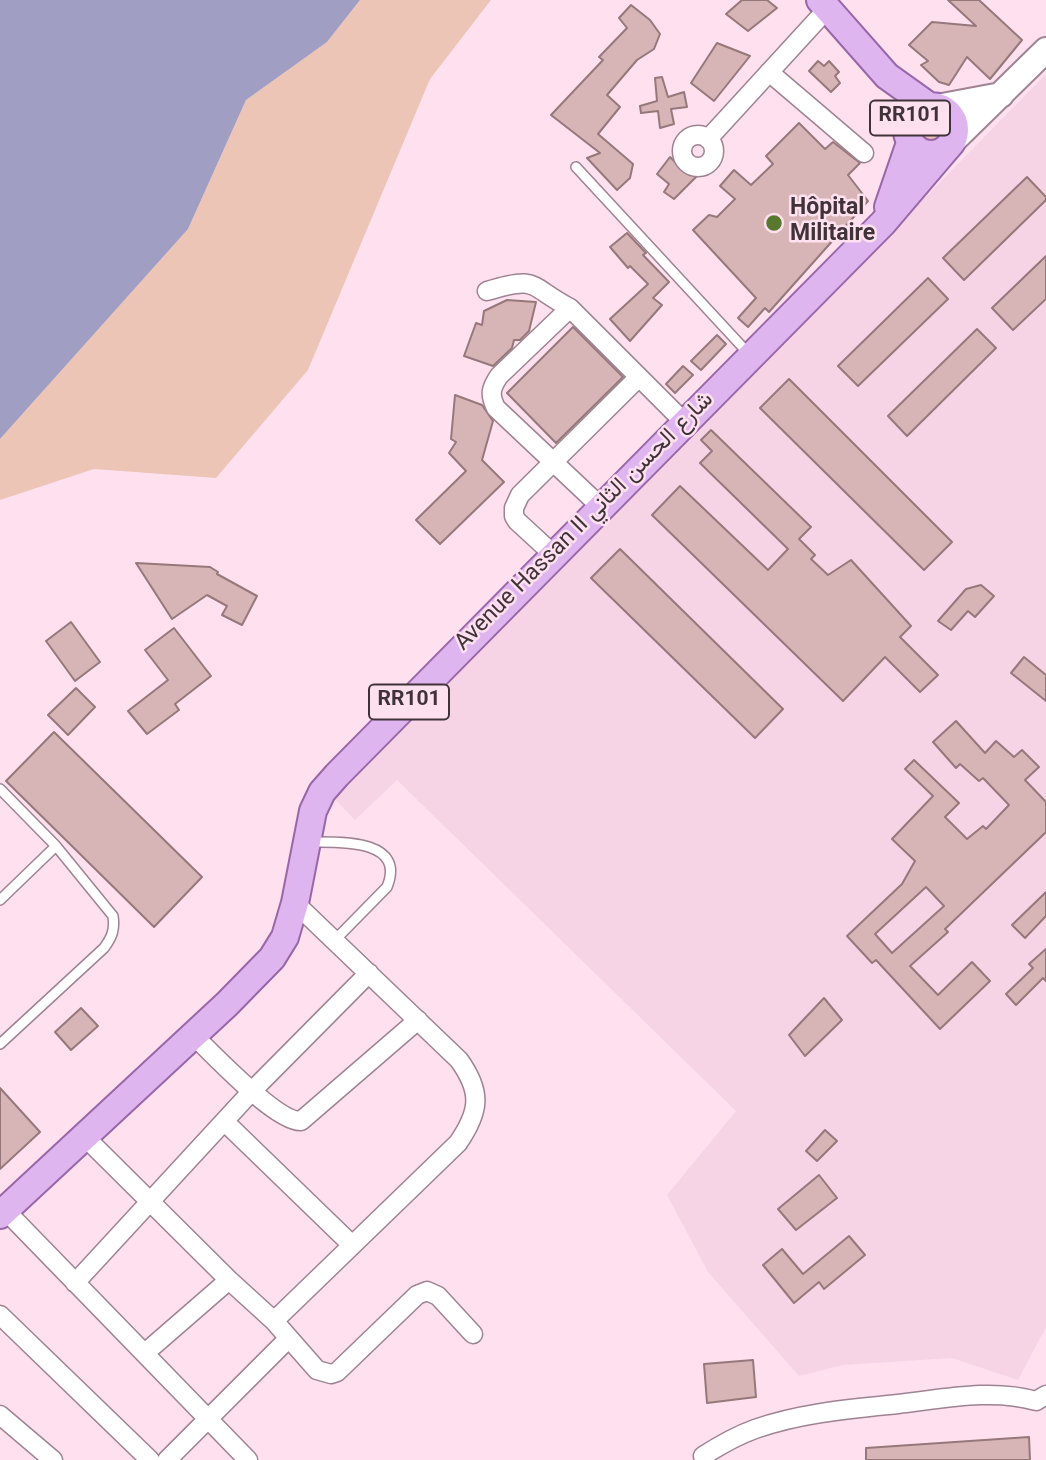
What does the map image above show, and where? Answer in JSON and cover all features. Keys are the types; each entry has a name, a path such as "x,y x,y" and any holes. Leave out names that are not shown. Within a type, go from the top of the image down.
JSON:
{"main road":[{"name":"RR101","path":"824,4 887,76 951,117 955,134 949,145 934,154 920,152 908,138 887,76"},
{"path":"949,145 1046,50"},
{"path":"933,107 1002,95"},
{"name":"RR101","path":"908,138 907,127 912,115 922,107 933,107"},
{"name":"Avenue Hassan II شارع الحسن الثاني","path":"883,223 908,138"},
{"name":"Avenue Hassan II شارع الحسن الثاني","path":"2,1212 272,958 285,937 295,903 306,842 317,801 337,775 883,223 949,145"}],"street":[{"path":"708,139 769,72 824,4"},
{"path":"769,72 864,153"},
{"path":"487,291 521,282 531,283 570,308 685,423"},
{"path":"570,308 499,376 491,388 491,395 496,408 601,507"},
{"path":"554,555 517,521 513,509 520,495 551,462 638,378"},
{"path":"274,1321 458,1143 473,1119 477,1103 469,1073 459,1060 295,903"},
{"path":"75,1283 252,1091 369,974"},
{"path":"193,1035 252,1091 284,1116 301,1121 418,1020"},
{"path":"225,1122 352,1245"},
{"path":"84,1136 148,1202 274,1321 317,1370 331,1374 337,1372 421,1292 427,1291 438,1296 474,1334"},
{"path":"2,1212 145,1353 248,1460"},
{"path":"145,1353 229,1280"},
{"path":"0,1315 150,1460"},
{"path":"167,1460 289,1338"},
{"path":"703,1459 739,1435 816,1413 946,1398 1006,1395 1036,1401 1046,1395"},
{"path":"0,1415 53,1460"}],"lane":[{"path":"576,167 752,357"},
{"path":"0,789 56,846 113,916 115,927 104,948 0,1044"},
{"path":"306,842 351,842 366,845 378,851 389,863 390,878 387,887 334,941"},
{"path":"0,900 56,846"}],"shaded area":[{"path":"360,0 491,0 430,79 308,370 216,478 94,469 0,500 0,439 188,229 246,100 327,42"},
{"path":"1046,74 1046,1327 1018,1380 952,1358 843,1365 799,1376 708,1272 667,1195 736,1111 397,780 355,820 335,799"},
{"path":"928,116 937,120 941,129 937,138 928,142 919,138 915,129 919,120"}],"water":[{"path":"0,0 360,0 327,42 246,100 188,229 0,439"}],"building":[{"path":"742,0 767,0 777,8 748,31 726,14"},
{"path":"948,0 979,0 1022,40 990,79 967,57 949,85 939,82 921,65 928,61 909,45 932,22 976,26"},
{"path":"631,5 650,20 660,34 654,49 637,60 607,95 620,107 598,134 633,164 630,178 617,190 587,158 600,153 551,115 603,60 599,57 627,28 619,18"},
{"path":"717,43 750,56 714,101 691,83"},
{"path":"818,61 824,66 829,61 839,72 835,76 840,83 831,92 809,71"},
{"path":"662,77 668,97 684,92 687,107 671,109 674,124 660,128 658,111 641,113 640,106 657,101 655,78"},
{"name":"Hôpital Militaire","path":"799,123 825,149 833,142 860,163 848,175 868,201 769,312 765,308 748,327 738,318 756,298 693,230 709,215 717,217 735,199 720,186 734,170 751,185 773,164 766,156"},
{"path":"670,157 681,168 687,167 698,175 674,199 664,192 669,184 657,174"},
{"path":"1027,177 1046,200 964,280 943,258"},
{"path":"627,233 646,253 643,255 669,282 653,298 662,305 630,341 610,319 648,284 630,266 628,268 610,247"},
{"path":"1046,256 1046,299 1013,330 992,308"},
{"path":"928,278 948,299 858,386 838,366"},
{"path":"507,300 536,302 529,331 520,340 514,340 512,348 493,366 464,356 476,323 482,325 484,311"},
{"path":"573,327 623,377 556,443 507,393"},
{"path":"977,329 996,348 907,436 888,416"},
{"path":"717,335 726,344 701,370 691,361"},
{"path":"683,366 693,375 675,393 666,384"},
{"path":"789,379 952,542 924,570 760,408"},
{"path":"455,395 482,405 493,421 482,460 504,482 440,544 416,520 466,471 449,453 456,442 451,439"},
{"path":"711,430 811,527 799,539 815,555 811,559 828,575 851,560 911,626 900,637 938,675 920,692 885,657 843,701 652,515 680,486 768,570 788,549 700,463 712,451 701,440"},
{"path":"620,549 783,709 755,738 591,578"},
{"path":"136,563 210,567 218,572 217,574 257,596 242,625 222,615 227,606 207,595 172,619"},
{"path":"981,585 994,596 975,617 968,611 951,630 938,621 966,589"},
{"path":"71,622 100,662 75,681 46,641"},
{"path":"174,628 211,676 175,704 179,710 147,734 128,711 168,680 145,650"},
{"path":"1024,657 1046,675 1046,701 1011,673"},
{"path":"76,688 95,707 68,735 48,715"},
{"path":"956,721 985,753 996,741 1014,757 1022,750 1039,767 1025,780 1046,802 1046,832 945,929 948,932 910,966 938,995 972,962 990,981 940,1029 876,960 872,963 847,936 902,884 915,861 892,839 933,796 905,769 914,760 959,803 945,817 967,839 983,826 986,829 1009,805 983,778 979,781 960,764 956,768 933,742","holes":["926,887 944,906 892,953 875,934"]},
{"path":"54,732 202,877 154,927 6,781"},
{"path":"1046,892 1046,916 1025,938 1012,925"},
{"path":"1046,949 1046,981 1043,978 1016,1005 1006,994 1033,968 1029,964"},
{"path":"824,998 842,1020 805,1056 789,1035"},
{"path":"81,1008 98,1026 71,1050 55,1032"},
{"path":"0,1088 40,1132 0,1169"},
{"path":"825,1130 837,1141 817,1161 806,1151"},
{"path":"819,1175 837,1198 796,1230 778,1209"},
{"path":"849,1236 865,1255 824,1289 819,1282 794,1303 763,1265 782,1249 803,1274"},
{"path":"753,1360 756,1397 707,1403 704,1364"},
{"path":"1029,1437 1030,1460 866,1460 866,1448"}],"place":[{"name":"Hôpital Militaire","path":"774,223"}]}
